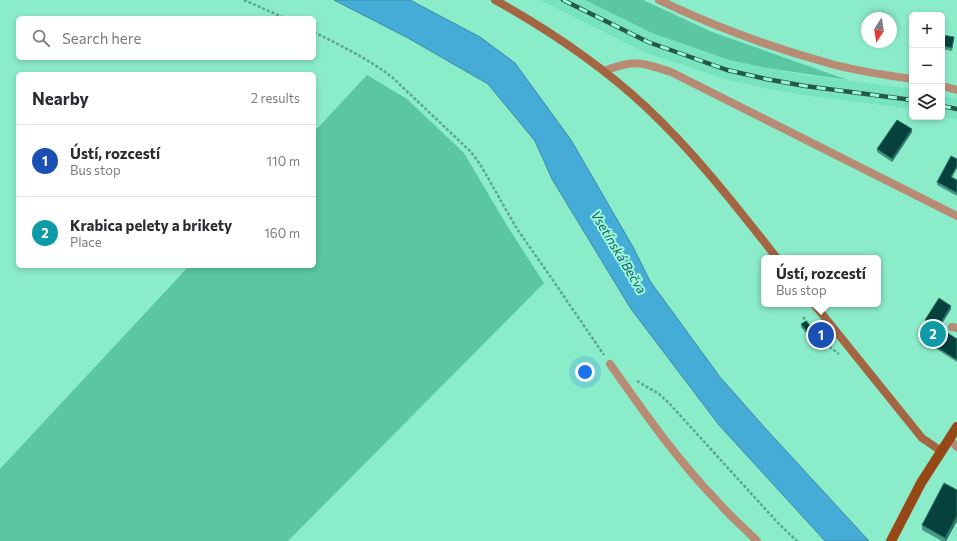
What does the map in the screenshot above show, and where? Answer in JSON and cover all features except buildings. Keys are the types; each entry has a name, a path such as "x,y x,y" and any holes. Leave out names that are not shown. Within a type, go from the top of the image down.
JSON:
{"main road":[{"path":"495,0 539,26 604,71 646,107 696,159 775,255"},
{"path":"816,307 922,438 941,451"},
{"path":"890,541 912,498 957,427"}],"street":[{"path":"659,0 724,28 807,57 852,69 909,78"},
{"path":"604,71 621,64 635,62 650,64 671,72 957,216"},
{"path":"945,87 957,90"},
{"path":"610,364 690,471 718,502 757,541"},
{"path":"949,439 957,447"}],"path":[{"path":"244,0 280,16"},
{"path":"316,33 384,70 470,151 480,164 517,229 610,364"},
{"path":"636,380 659,394 668,402 778,523 797,541"}],"shaded area":[{"path":"540,0 585,0 652,33 729,60 805,75 909,89 909,109 802,95 764,88 724,79 644,52"},
{"path":"585,0 643,0 712,32 848,80 767,68 729,60 652,33"},
{"path":"367,75 407,99 464,153 506,224 544,283 288,541 0,541 0,469 187,268 316,268 316,130"},
{"path":"945,96 957,99 957,120 945,117"}],"water":[{"name":"Vsetínská Bečva","path":"334,0 410,0 480,37 515,63 571,140 633,247 650,281 720,377 869,541 825,541 719,425 631,309 552,179 535,141 488,84 408,38"}],"railway":[{"path":"563,0 648,42 727,70 805,86 909,100"},
{"path":"945,107 957,109"}],"place":[{"name":"Krabica pelety a brikety","path":"933,334"},
{"name":"Ústí, rozcestí","path":"821,335"}]}
